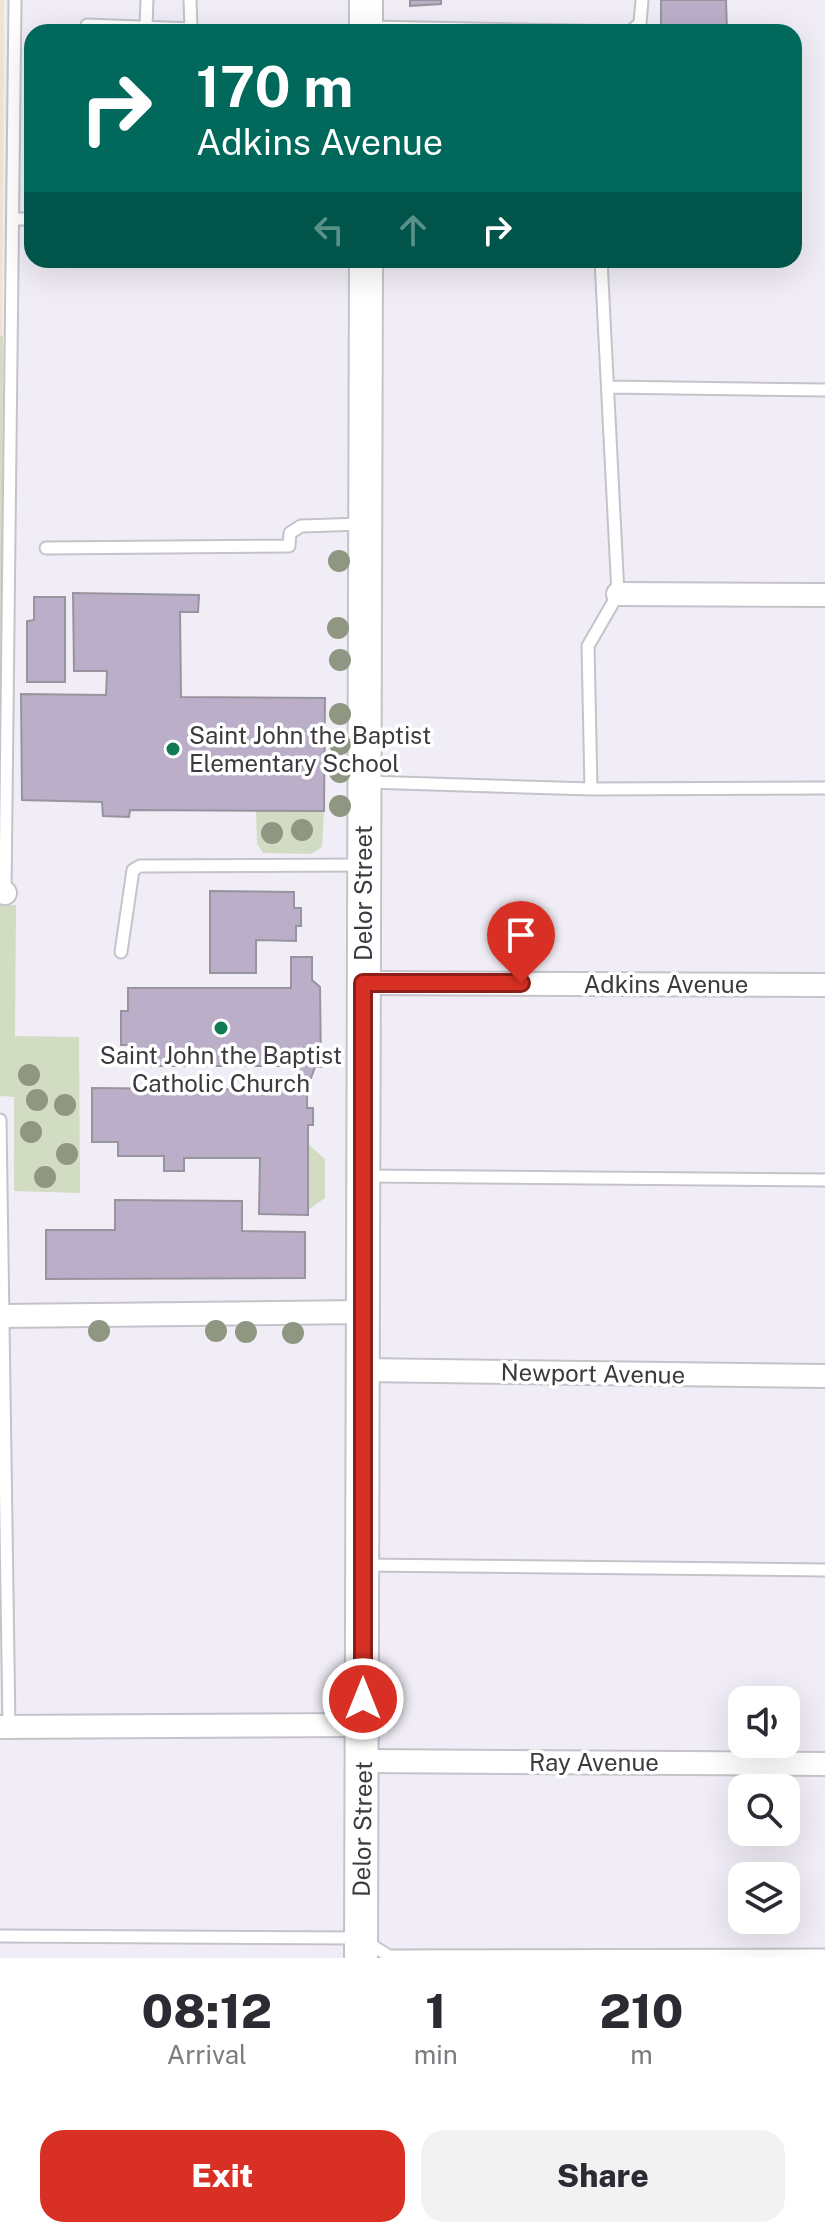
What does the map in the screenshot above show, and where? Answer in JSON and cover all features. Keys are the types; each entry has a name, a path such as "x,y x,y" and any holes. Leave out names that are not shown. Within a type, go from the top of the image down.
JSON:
{"street":[{"name":"Delor Street","path":"360,1948 366,268"},
{"path":"618,594 825,595"},
{"name":"Adkins Avenue","path":"363,983 825,985"},
{"path":"2,1316 362,1312"},
{"name":"Newport Avenue","path":"362,1370 825,1376"},
{"path":"4,1727 362,1725"},
{"name":"Ray Avenue","path":"363,1761 825,1764"}],"lane":[{"path":"3,892 15,0"},
{"path":"146,24 147,0"},
{"path":"190,0 191,24"},
{"path":"637,24 642,0"},
{"path":"366,20 448,24"},
{"path":"13,219 24,219"},
{"path":"591,789 588,646 618,594 601,268"},
{"path":"608,387 825,390"},
{"path":"46,548 289,546 290,533 301,526 364,524"},
{"path":"364,782 591,789 825,788"},
{"path":"121,952 133,870 140,866 363,865"},
{"path":"0,1120 4,1727"},
{"path":"363,1176 825,1180"},
{"path":"363,1565 825,1570"},
{"path":"0,1936 360,1948 389,1956 825,1955"}],"shaded area":[{"path":"0,0 4,0 0,677"}],"green space":[{"path":"0,336 3,336 2,677 0,677"},
{"path":"256,811 324,811 322,847 311,854 263,853 257,844"},
{"path":"0,905 16,905 15,1036 79,1037 80,1193 14,1191 14,1097 0,1096"},
{"path":"308,1144 325,1159 325,1198 308,1210"}],"building":[{"path":"410,0 441,0 441,4 410,6"},
{"path":"661,0 726,0 727,24 661,24"},
{"name":"Saint John the Baptist Elementary School","path":"73,593 199,595 198,612 180,612 181,697 325,698 324,811 130,810 129,817 103,816 102,802 22,800 21,694 106,695 107,671 74,671"},
{"path":"34,597 65,597 65,682 27,682 27,621 34,620"},
{"path":"210,891 294,892 294,908 301,908 301,926 296,926 296,941 256,940 256,973 210,973"},
{"name":"Saint John the Baptist Catholic Church","path":"291,957 312,957 312,980 320,987 321,1067 315,1067 311,1078 299,1078 294,1066 128,1066 129,1045 121,1045 121,1011 128,1011 128,988 291,988"},
{"path":"92,1088 307,1090 307,1108 313,1108 313,1125 308,1125 308,1215 259,1214 260,1158 184,1158 184,1171 164,1171 164,1156 118,1156 118,1142 92,1142"},
{"path":"115,1200 242,1201 242,1231 305,1232 305,1278 46,1279 46,1230 115,1230"}],"place":[{"name":"Saint John the Baptist Elementary School","path":"173,749"},
{"name":"Saint John the Baptist Catholic Church","path":"221,1028"}],"route":[{"path":"363,1699 363,983 521,983"}]}
